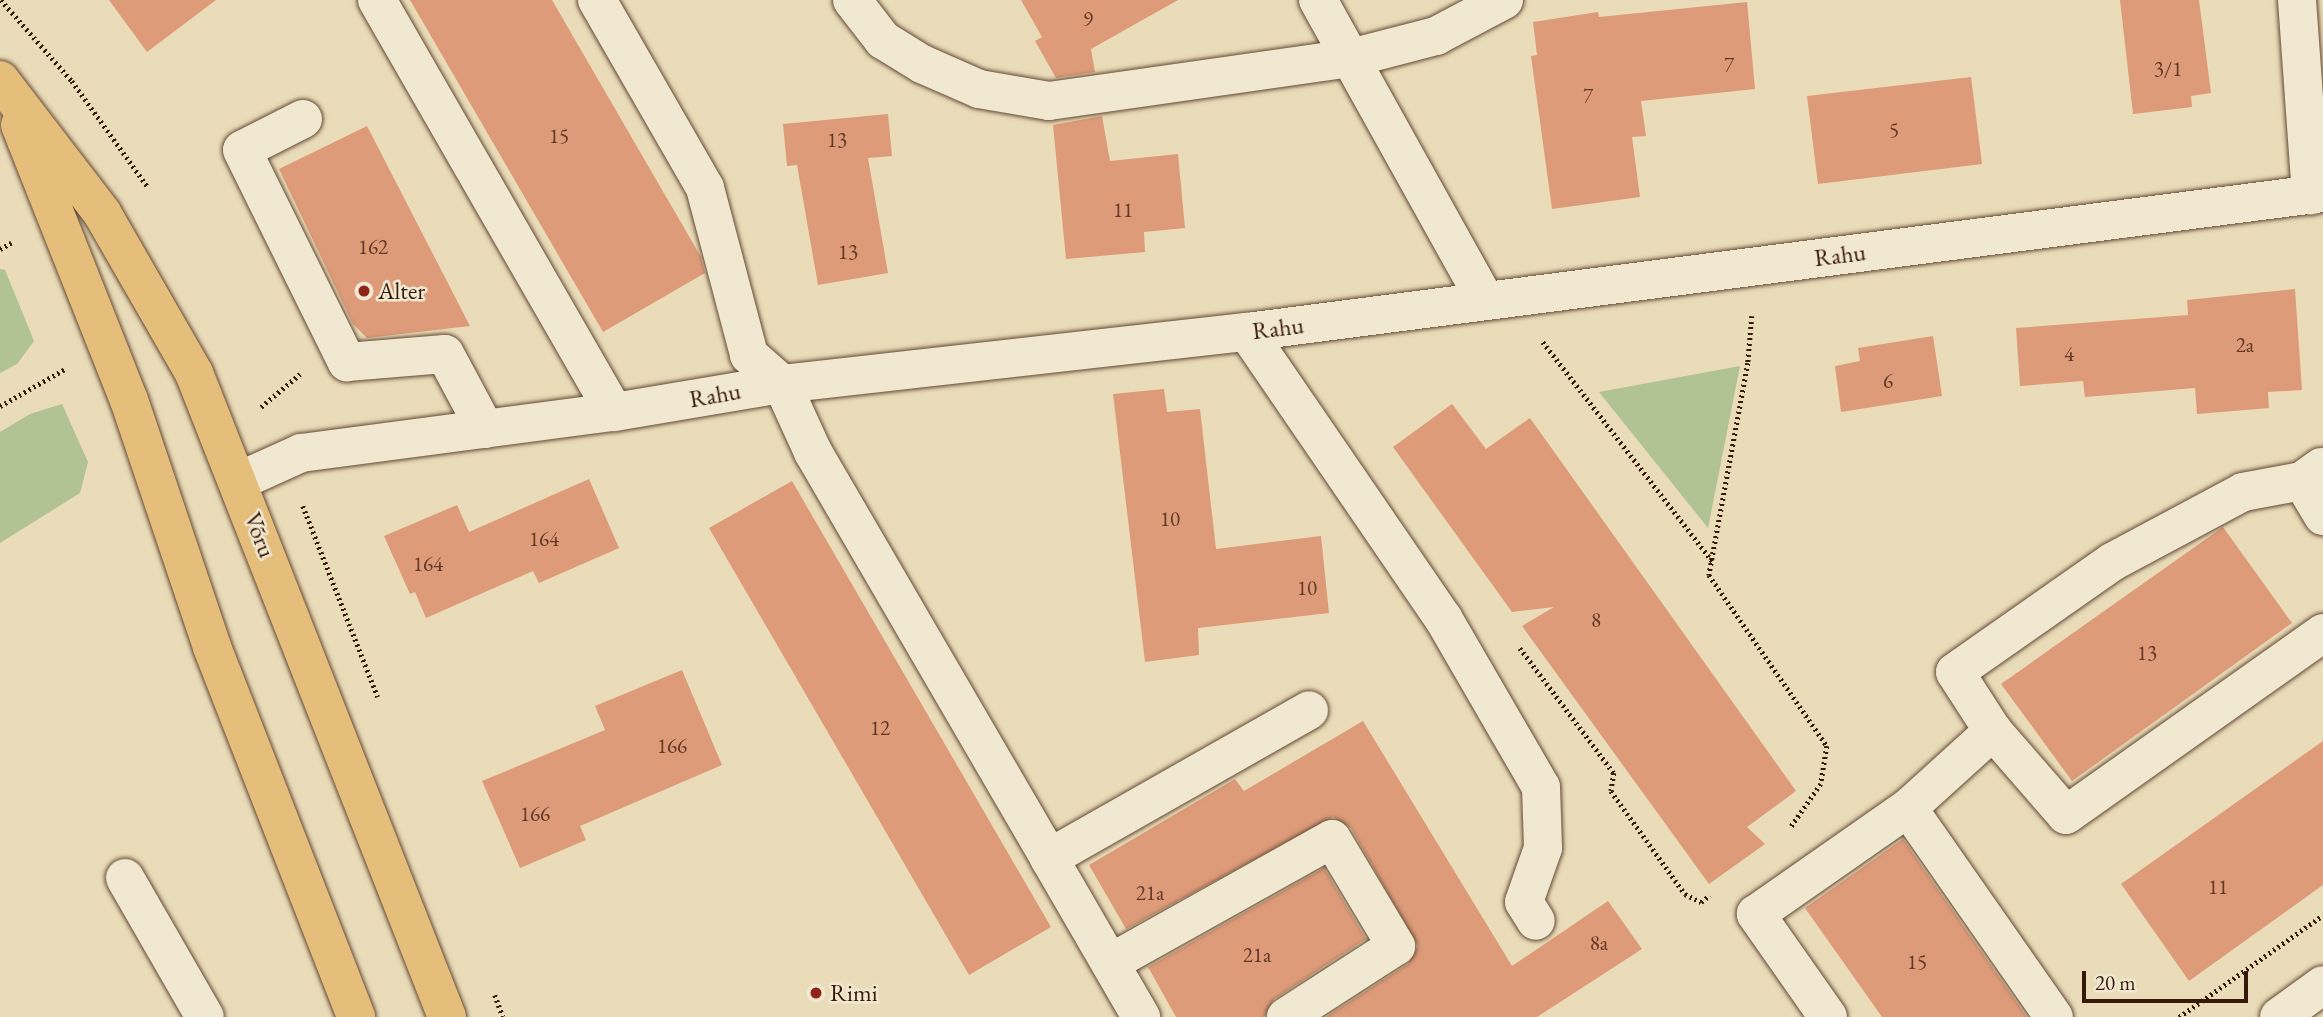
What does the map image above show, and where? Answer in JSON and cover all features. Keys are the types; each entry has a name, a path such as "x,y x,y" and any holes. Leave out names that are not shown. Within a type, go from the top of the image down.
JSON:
{"main road":[{"name":"Võru","path":"3,83 102,213 194,373 239,481 447,1017"},
{"name":"Võru","path":"3,83 129,400 212,647 355,1017"}],"street":[{"path":"377,0 614,412"},
{"path":"597,0 705,188 749,355 782,384 813,452 1140,1017"},
{"path":"852,0 883,40 922,64 979,89 1049,101 1350,58 1436,36 1504,0"},
{"path":"1318,0 1485,300"},
{"path":"2297,0 2317,194"},
{"path":"303,119 242,150 347,362 445,354 485,429"},
{"name":"Rahu","path":"239,481 301,453 614,412 782,384 1247,332 2317,194"},
{"path":"1247,332 1443,618 1541,787 1543,848 1524,902 1536,921"},
{"path":"2323,516 2312,473 2243,492 2112,562 1955,672 1993,731 2066,814 2323,633"},
{"path":"1049,858 1309,710"},
{"path":"1828,1017 1756,914 1908,808 1993,731"},
{"path":"1908,808 2054,1017"},
{"path":"1110,963 1332,839 1396,946 1286,1017"},
{"path":"125,878 205,1017"},
{"path":"2279,1017 2323,985"}],"path":[{"path":"0,249 11,243"},
{"path":"1753,301 1748,363 1709,575 1827,746 1821,784 1783,840"},
{"path":"1534,330 1712,561"},
{"path":"0,407 65,369"},
{"path":"1514,638 1614,773 1611,791 1685,894 1701,902 1722,887"},
{"path":"2179,1017 2323,915"}],"green space":[{"path":"0,269 5,270 34,341 17,364 0,373"},
{"path":"1740,366 1708,528 1599,392"},
{"path":"62,404 88,462 80,493 0,543 0,432 30,414"}],"building":[{"path":"109,0 216,0 147,52"},
{"path":"410,0 552,0 701,257 705,273 603,332"},
{"path":"1021,0 1178,0 1091,49 1095,72 1056,78 1035,41 1042,37"},
{"path":"2120,0 2199,0 2211,93 2191,96 2192,107 2133,114"},
{"path":"1747,2 1755,89 1641,101 1646,136 1632,137 1640,197 1552,209 1531,56 1537,55 1533,22 1598,12 1599,17"},
{"path":"1971,77 1982,164 1818,184 1807,96"},
{"path":"888,114 892,156 868,158 888,273 818,285 797,165 787,166 783,124"},
{"path":"1102,116 1110,161 1178,154 1185,228 1144,232 1145,252 1066,259 1053,125"},
{"path":"367,126 470,326 367,338 353,324 279,169"},
{"path":"2295,289 2302,390 2268,392 2269,408 2197,414 2195,388 2085,397 2083,381 2020,386 2016,328 2188,315 2187,300"},
{"path":"1933,336 1942,396 1841,412 1835,366 1860,361 1858,348"},
{"path":"1164,389 1167,412 1200,409 1216,549 1321,536 1329,613 1198,628 1199,655 1145,662 1113,394"},
{"path":"1452,404 1486,449 1530,418 1796,791 1747,827 1765,844 1709,884 1522,626 1554,607 1512,612 1393,447"},
{"path":"589,479 619,548 539,583 533,571 426,618 415,592 410,594 384,536 457,505 469,532"},
{"path":"792,481 1051,927 969,975 709,528"},
{"path":"2223,527 2292,623 2072,781 2001,684"},
{"path":"682,670 722,765 580,826 586,840 520,868 482,781 605,730 595,706"},
{"path":"1363,721 1512,966 1608,901 1642,949 1537,1017 1326,1017 1408,964 1418,946 1351,828 1333,817 1126,929 1089,865 1235,779 1244,791"},
{"path":"2323,741 2323,885 2189,981 2121,884"},
{"path":"1903,839 2027,1017 1882,1017 1805,908"},
{"path":"1324,868 1366,939 1274,999 1264,1017 1176,1017 1148,967"}],"place":[{"name":"Alter","path":"364,291"},
{"name":"Rimi","path":"816,993"}]}
